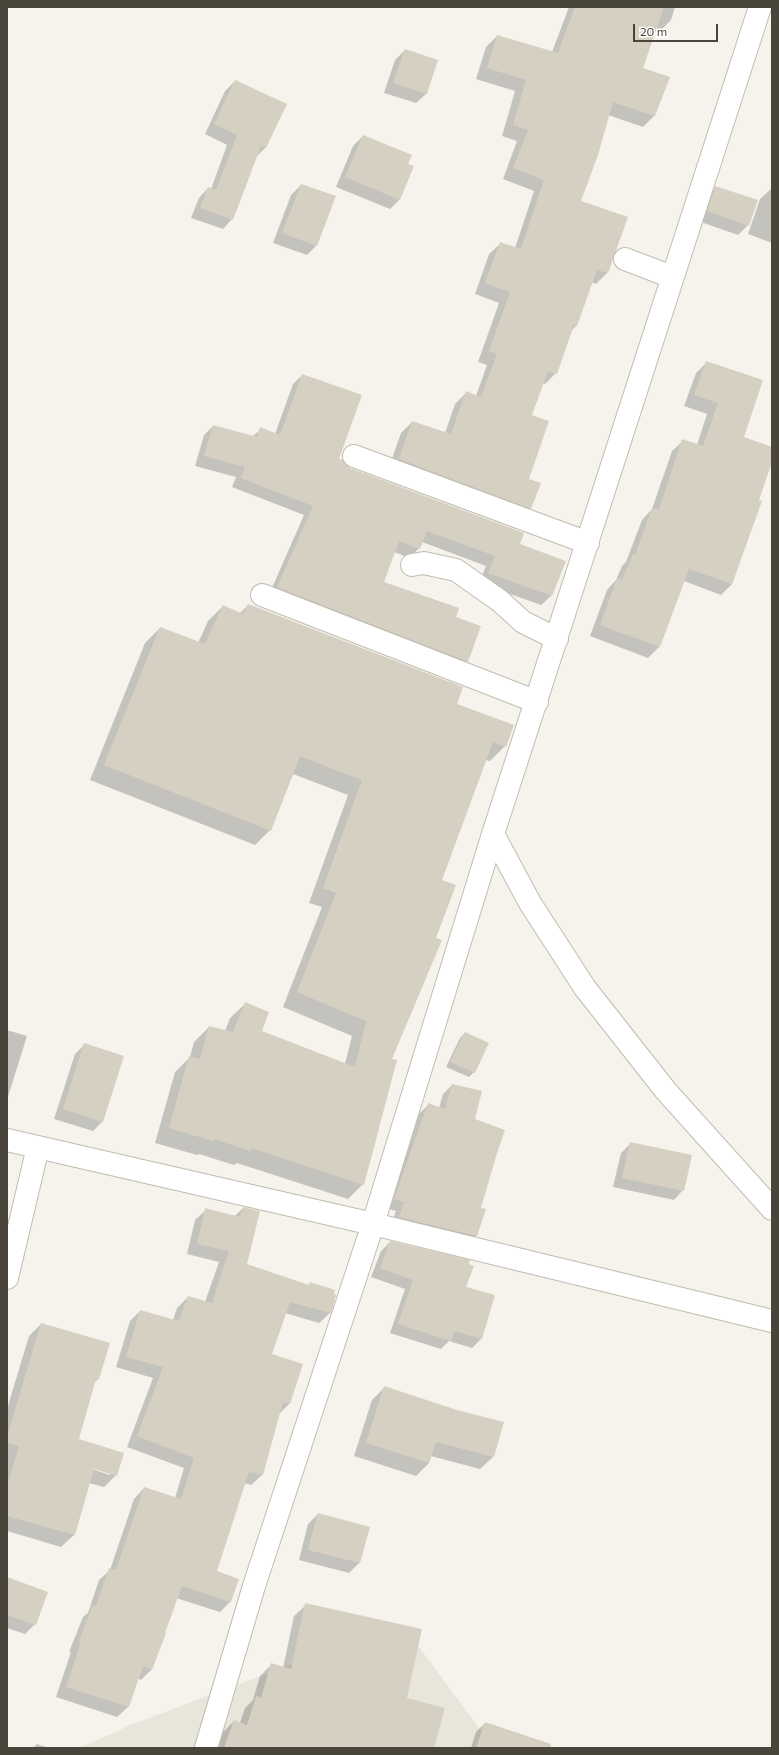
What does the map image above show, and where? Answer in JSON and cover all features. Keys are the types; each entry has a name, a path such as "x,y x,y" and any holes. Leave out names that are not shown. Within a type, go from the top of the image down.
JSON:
{"street":[{"path":"206,1748 254,1586 373,1224 493,834 537,702 672,277 760,7"},
{"path":"625,259 672,277"},
{"path":"354,456 588,543"},
{"path":"412,565 424,563 456,570 500,601 523,622 557,639"},
{"path":"262,595 537,702"},
{"path":"493,834 530,903 585,988 666,1091 772,1209"},
{"path":"7,1140 373,1224 772,1321"},
{"path":"7,1278 38,1148"}],"shaded area":[{"path":"408,1632 494,1748 80,1748 128,1726 300,1661"}],"building":[{"path":"575,7 664,7 643,68 670,77 655,116 613,102 598,155 581,201 628,217 608,273 597,270 577,326 574,325 557,374 548,371 532,415 549,421 529,479 541,483 531,509 399,459 412,421 451,434 466,391 481,397 497,354 489,351 510,292 485,283 500,242 521,249 544,180 513,168 528,130 513,125 526,80 487,68 497,35 558,53"},
{"path":"405,49 438,60 427,94 393,83"},
{"path":"235,80 287,104 266,148 261,146 233,220 200,208 208,187 216,190 237,135 214,124"},
{"path":"363,135 412,155 408,164 414,166 400,200 345,177"},
{"path":"301,184 336,196 317,246 282,233"},
{"path":"715,186 758,200 749,226 707,211"},
{"path":"706,361 763,380 744,437 772,447 772,462 759,500 762,501 732,584 689,569 660,647 600,625 617,578 622,580 633,554 635,555 652,508 659,510 682,439 703,446 718,403 694,395"},
{"path":"302,374 362,395 339,459 343,460 350,468 524,533 520,544 566,561 552,596 488,573 495,556 427,531 420,549 399,541 384,582 459,608 456,617 481,626 468,662 277,587 313,506 241,478 245,467 204,456 213,425 257,437 260,427 280,435"},
{"path":"248,604 463,687 457,704 514,725 506,747 493,742 442,880 456,885 436,938 442,940 392,1059 397,1060 364,1185 251,1148 250,1151 214,1139 213,1141 169,1128 189,1056 200,1059 209,1026 233,1032 245,1002 269,1012 262,1031 355,1067 366,1021 297,992 336,893 323,888 362,780 300,756 271,831 104,765 160,627 205,644 223,605 243,614"},
{"path":"465,1032 489,1043 475,1073 450,1062"},
{"path":"84,1043 124,1056 103,1122 63,1109"},
{"path":"452,1084 482,1091 475,1119 505,1130 481,1208 486,1209 477,1236 399,1217 404,1202 394,1199 428,1103 445,1109"},
{"path":"630,1142 692,1155 684,1191 622,1178"},
{"path":"243,1207 260,1211 247,1264 309,1285 310,1282 335,1290 334,1294 336,1295 331,1313 290,1302 272,1354 303,1364 290,1404 283,1402 263,1475 249,1472 217,1571 239,1579 231,1602 182,1586 152,1670 143,1666 129,1707 66,1687 81,1642 79,1641 93,1605 96,1606 109,1568 116,1570 144,1487 181,1499 194,1458 137,1436 163,1367 126,1357 140,1310 179,1321 188,1296 212,1303 229,1251 197,1244 205,1208 240,1217"},
{"path":"390,1241 470,1260 469,1264 474,1266 466,1287 495,1295 482,1339 454,1331 451,1341 398,1324 413,1280 380,1268"},
{"path":"41,1323 110,1343 99,1379 96,1379 79,1439 124,1453 117,1476 94,1469 75,1535 7,1516 7,1487 19,1446 7,1443 7,1437"},
{"path":"384,1386 457,1410 504,1422 494,1457 436,1442 429,1463 366,1443"},
{"path":"318,1513 370,1527 360,1563 308,1550"},
{"path":"7,1577 48,1592 36,1625 7,1615"},
{"path":"305,1603 422,1629 407,1698 445,1708 434,1748 224,1748 234,1720 247,1725 256,1696 261,1698 271,1663 291,1669"},
{"path":"485,1722 551,1744 550,1748 476,1748"}]}
